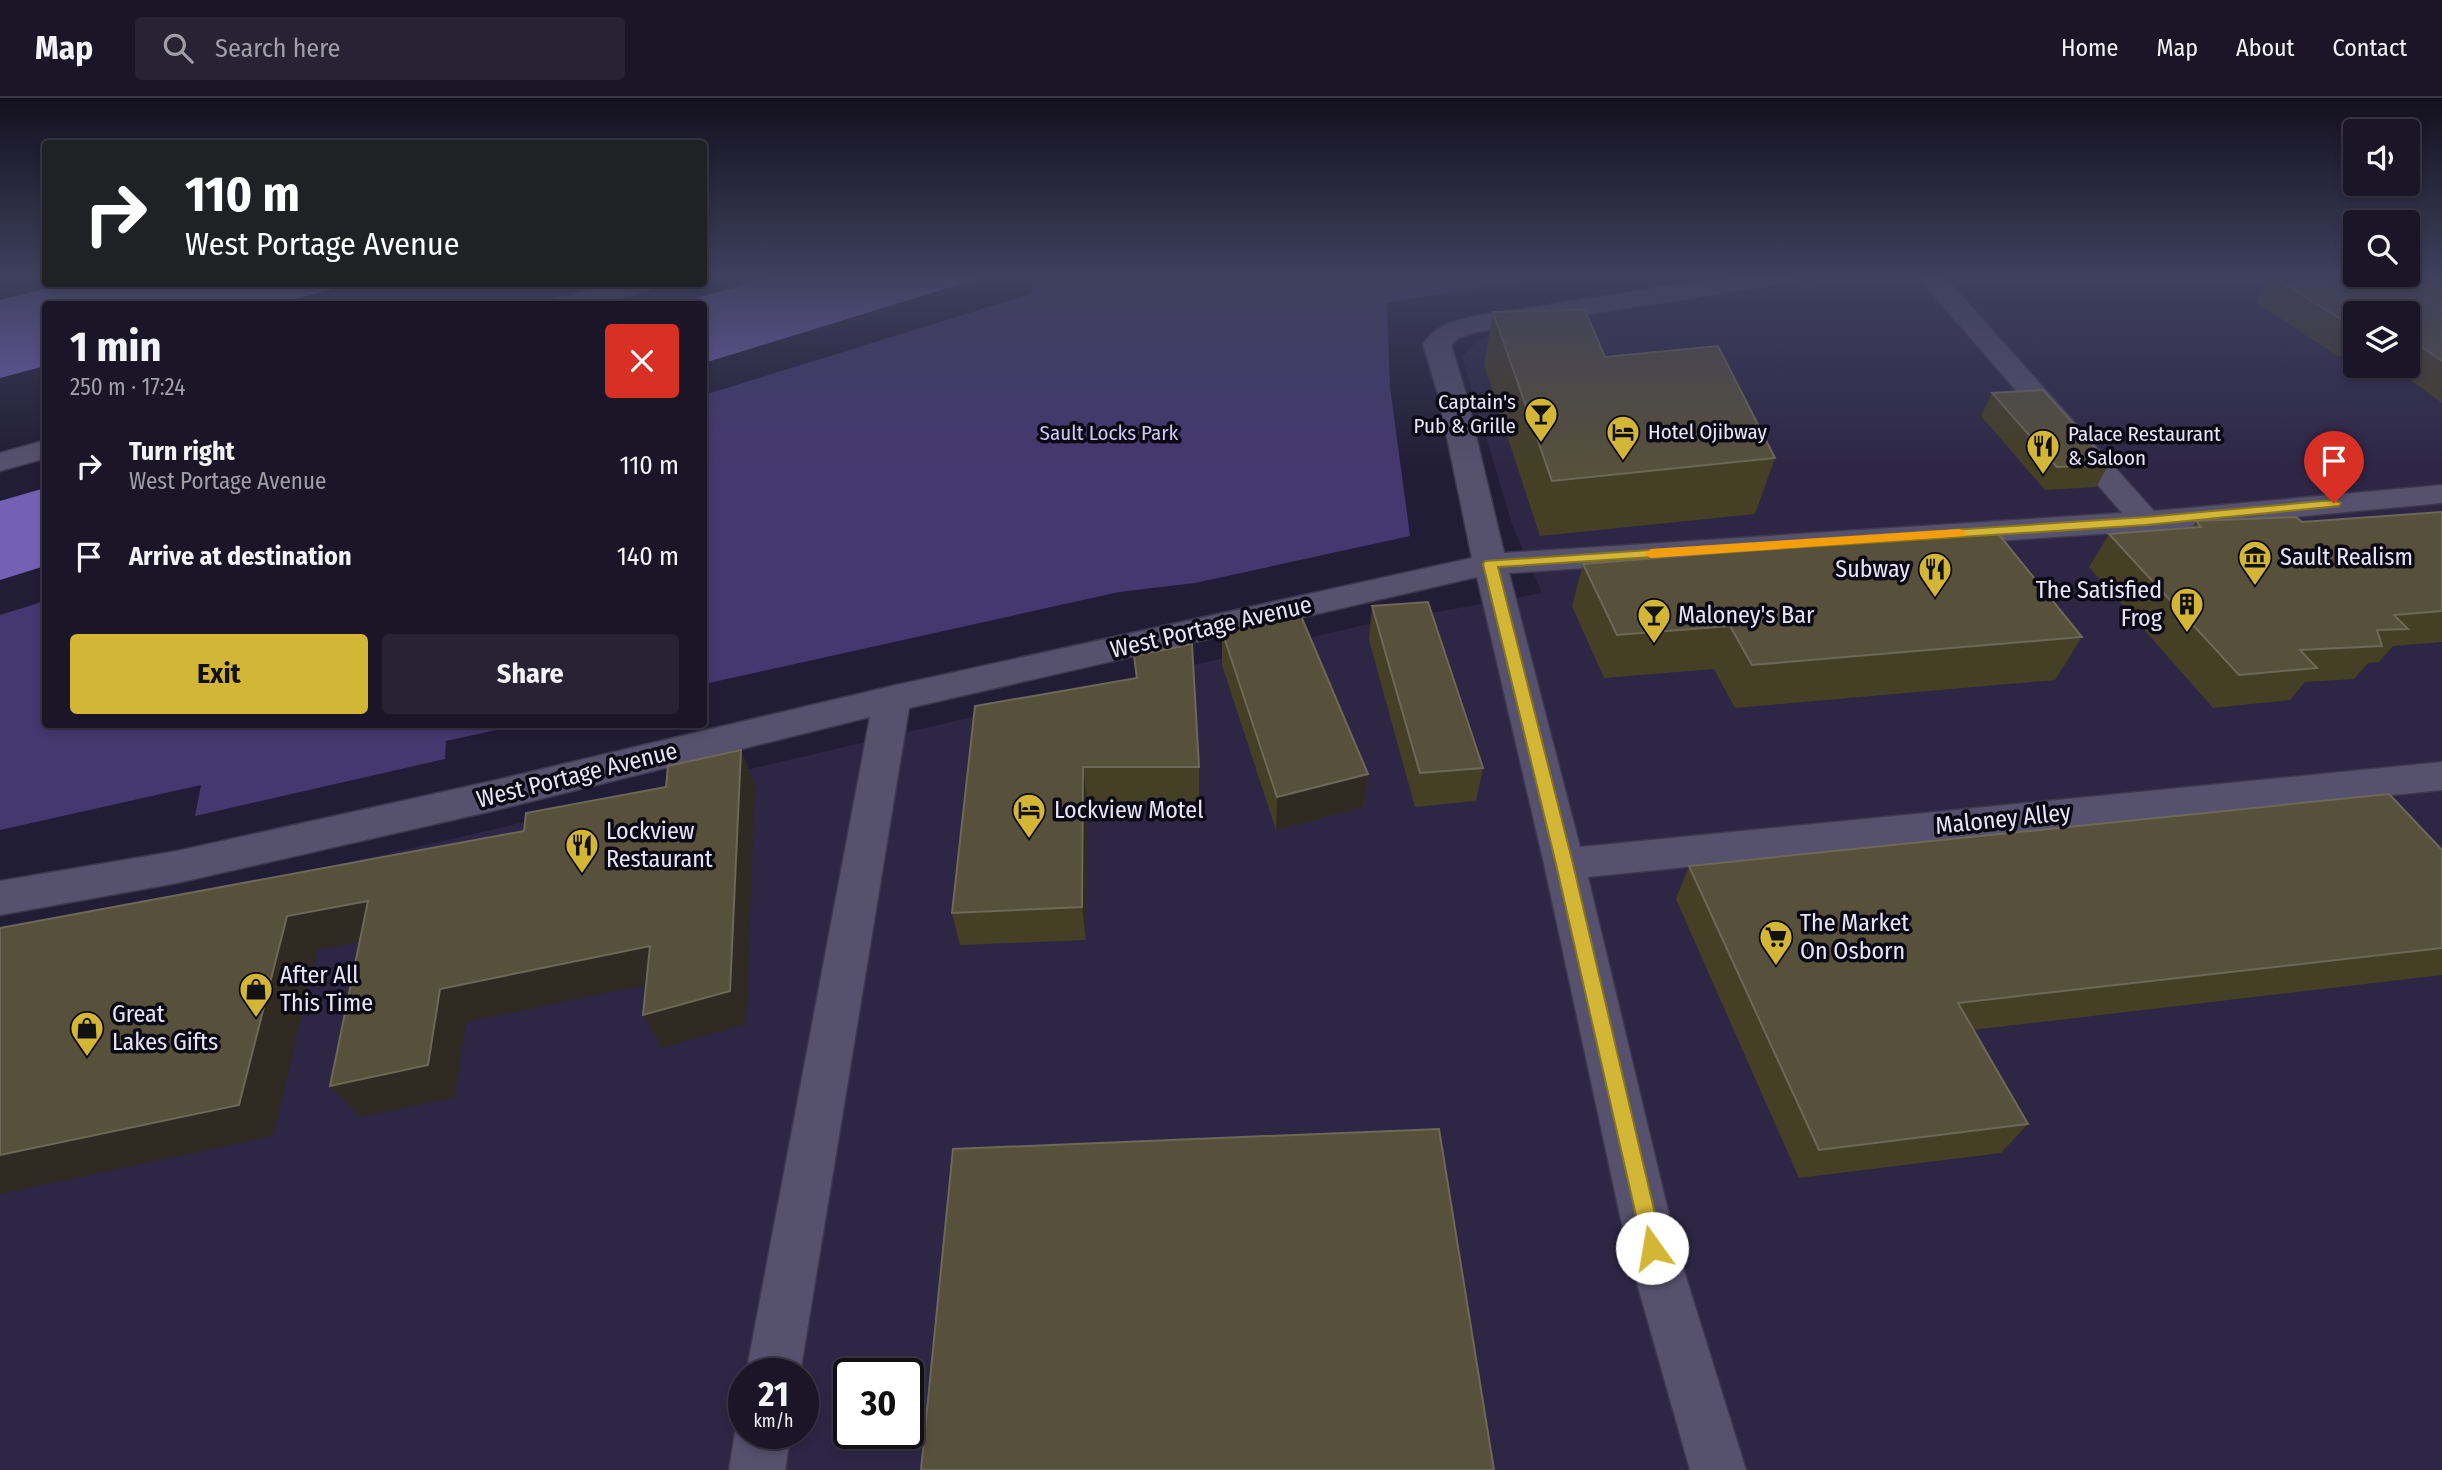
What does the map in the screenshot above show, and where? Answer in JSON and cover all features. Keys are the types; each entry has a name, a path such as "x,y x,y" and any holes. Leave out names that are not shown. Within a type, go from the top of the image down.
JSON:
{"street":[{"path":"1442,339 1437,344 1452,394 1490,564 1564,864 1652,1248 1718,1470"},
{"path":"1985,339 2146,521"},
{"path":"0,462 42,450"},
{"name":"West Portage Avenue","path":"0,898 204,861 492,796 892,699 1490,564 2146,521 2442,494"},
{"path":"777,1358 892,699"},
{"name":"Maloney Alley","path":"1564,864 2442,776"},
{"path":"757,1470 760,1449"}],"shaded area":[{"path":"0,339 42,339 42,367 0,378"},
{"path":"707,339 782,339 707,362"},
{"path":"1481,339 2343,339 2343,378 2420,378 2420,339 2442,339 2442,1470 0,1470 0,940 435,843 1364,625 1542,593 1512,524 1462,357"},
{"path":"42,489 42,567 0,580 0,501"}],"green space":[{"name":"Sault Locks Park","path":"885,339 1388,339 1390,387 1410,536 1195,583 1119,592 707,683 707,394"},
{"path":"42,602 42,728 505,728 446,741 445,759 195,816 201,785 0,830 0,615"}],"building":[{"path":"1502,339 1597,339 1605,357 1718,346 1775,458 1552,481"},
{"path":"2420,339 2442,339 2442,361 2420,345"},
{"path":"2043,390 2109,464 2057,467 1992,393"},
{"path":"2442,512 2442,611 2394,615 2408,629 2377,630 2382,646 2300,650 2317,668 2239,675 2109,534 2201,527 2196,521 2296,517 2302,522"},
{"path":"1996,531 2082,637 1752,665 1730,626 1617,635 1583,564"},
{"path":"1428,602 1483,768 1420,773 1372,606"},
{"path":"1298,609 1368,774 1277,797 1222,631"},
{"path":"1192,644 1199,767 1083,767 1082,907 952,913 975,706 1137,678 1134,656"},
{"path":"741,750 730,991 643,1015 650,946 440,989 428,1065 330,1086 368,901 287,916 239,1105 0,1155 0,928 524,831 526,813 666,787 668,766"},
{"path":"2389,794 2442,850 2442,948 1958,1003 2028,1124 1819,1150 1689,866"},
{"path":"1439,1129 1494,1470 921,1470 953,1149"}],"slow traffic":[{"path":"1651,554 1960,533"}],"place":[{"name":"Captain's Pub & Grille","path":"1541,444"},
{"name":"Hotel Ojibway","path":"1623,462"},
{"name":"Palace Restaurant & Saloon","path":"2043,476"},
{"name":"Sault Realism","path":"2255,587"},
{"name":"Subway","path":"1935,599"},
{"name":"The Satisfied Frog","path":"2187,634"},
{"name":"Maloney's Bar","path":"1654,645"},
{"name":"Lockview Motel","path":"1029,840"},
{"name":"Lockview Restaurant","path":"582,875"},
{"name":"The Market On Osborn","path":"1776,967"},
{"name":"After All This Time","path":"256,1019"},
{"name":"Great Lakes Gifts","path":"87,1058"}],"route":[{"path":"1652,1248 1564,864 1490,564 2146,521 2334,503"}]}
